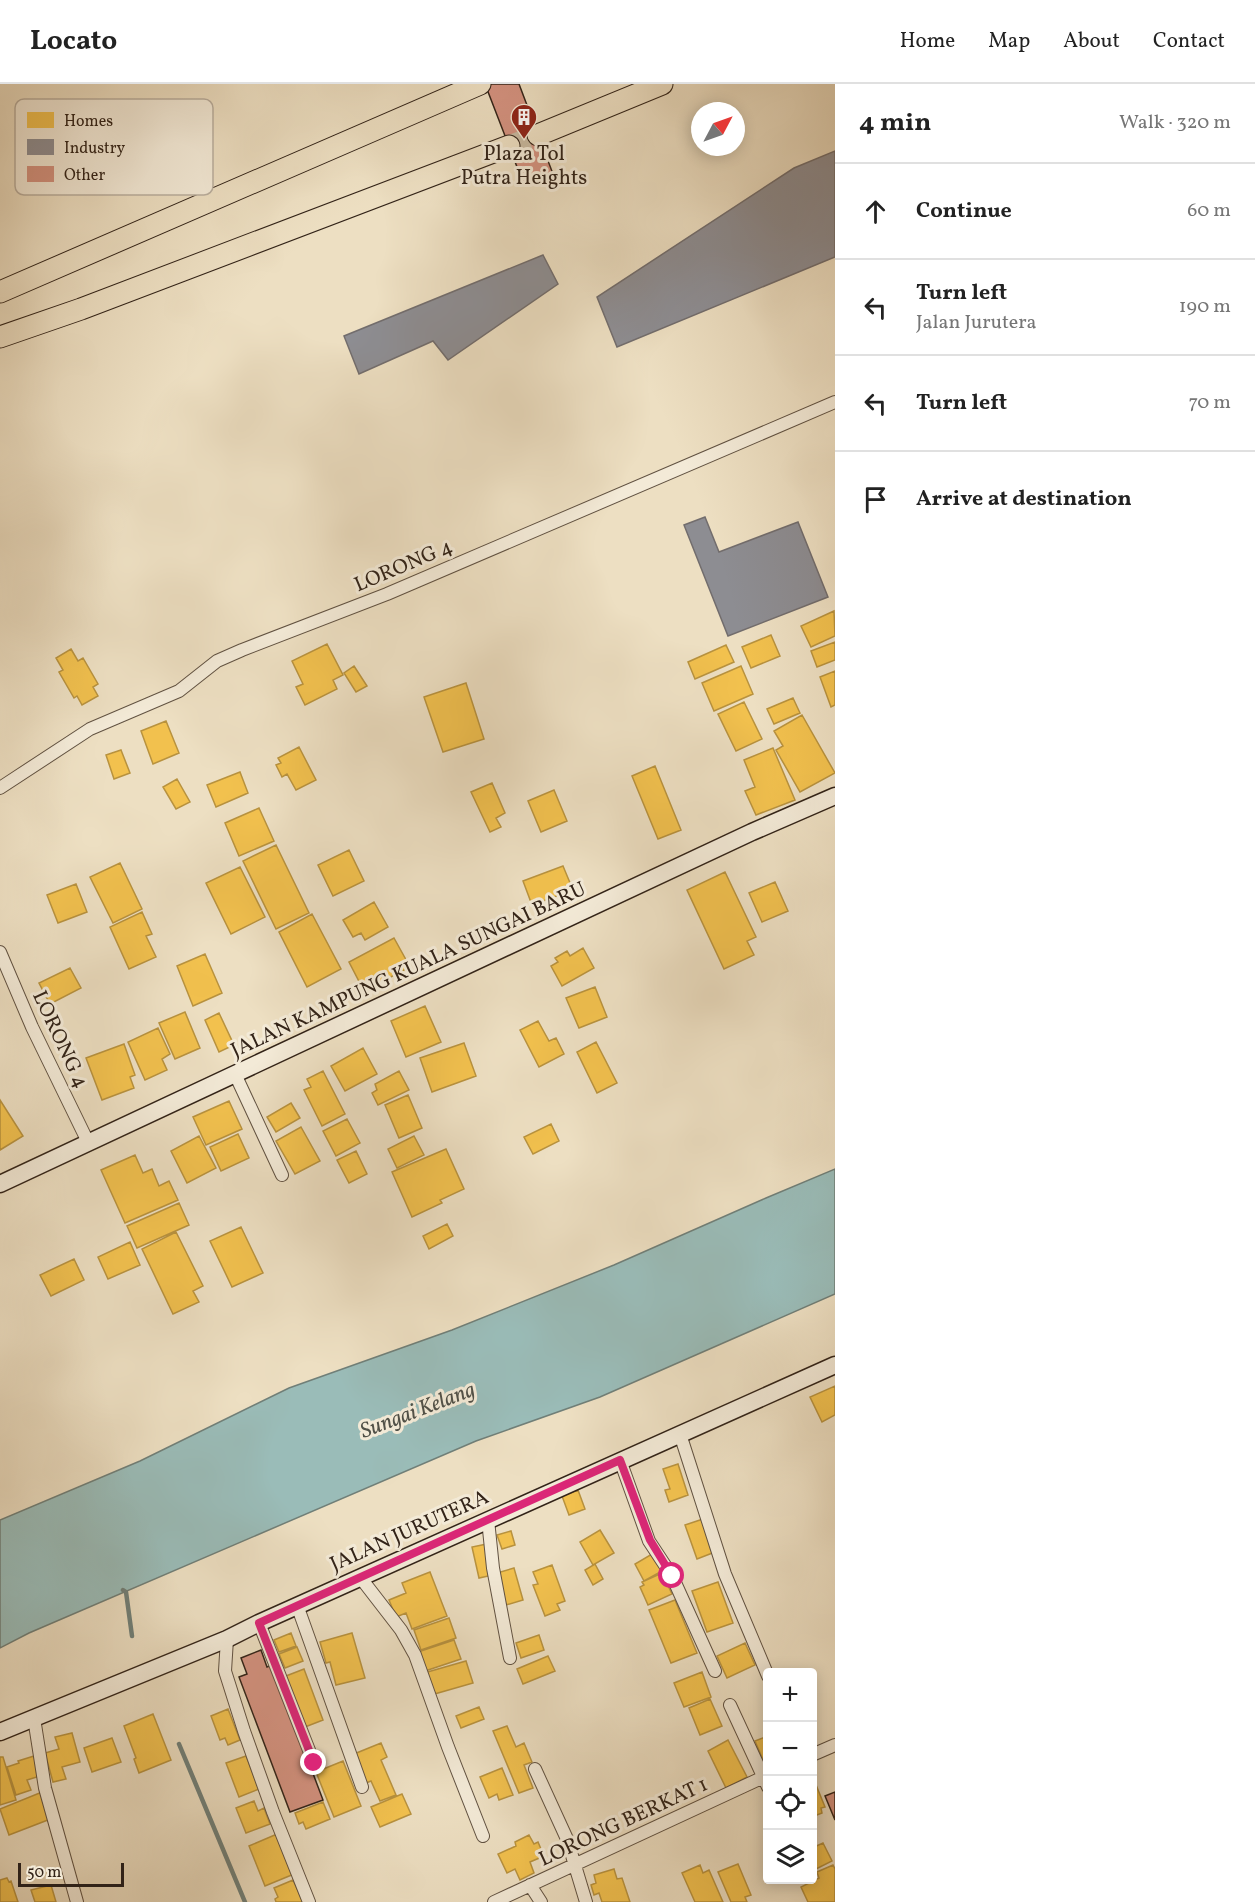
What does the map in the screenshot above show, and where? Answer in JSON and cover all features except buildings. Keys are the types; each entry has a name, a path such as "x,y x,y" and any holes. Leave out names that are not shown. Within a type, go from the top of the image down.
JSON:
{"highway":[{"path":"0,292 480,84"},
{"path":"538,135 655,85"},
{"path":"0,337 81,309 509,146"}],"street":[{"name":"LORONG 4","path":"0,788 90,729 179,691 217,661 387,594 835,402"},
{"name":"JALAN KAMPUNG KUALA SUNGAI BARU","path":"0,1184 752,832 835,796"},
{"name":"LORONG 4","path":"0,952 32,1027 88,1142"},
{"path":"235,1074 282,1175"},
{"name":"JALAN JURUTERA","path":"0,1732 227,1639 297,1605 835,1365"},
{"path":"680,1434 725,1574 765,1668"},
{"path":"620,1460 650,1540 672,1576 715,1671"},
{"path":"488,1520 493,1568 510,1658"},
{"path":"360,1577 401,1630 415,1654 447,1747 483,1836"},
{"path":"297,1605 362,1787"},
{"path":"259,1623 314,1763"},
{"path":"227,1639 225,1671 237,1711 273,1812 309,1902"},
{"path":"730,1705 764,1776"},
{"path":"33,1718 45,1788 77,1902"},
{"path":"817,1753 835,1745"},
{"path":"535,1769 567,1839 586,1902"},
{"name":"LORONG BERKAT 1","path":"494,1902 763,1781"},
{"path":"530,1885 541,1902"}],"water":[{"name":"Sungai Kelang","path":"835,1169 835,1294 600,1397 476,1441 29,1633 0,1648 0,1520 140,1461 289,1388 452,1330 614,1265"}],"waterway":[{"path":"123,1590 126,1592 132,1636"},
{"path":"179,1744 245,1902"}],"tunnel":[{"path":"509,146 538,135"}],"place":[{"name":"Plaza Tol Putra Heights","path":"524,140"}],"route":[{"path":"314,1763 259,1623 620,1460 650,1540 672,1576"}]}
